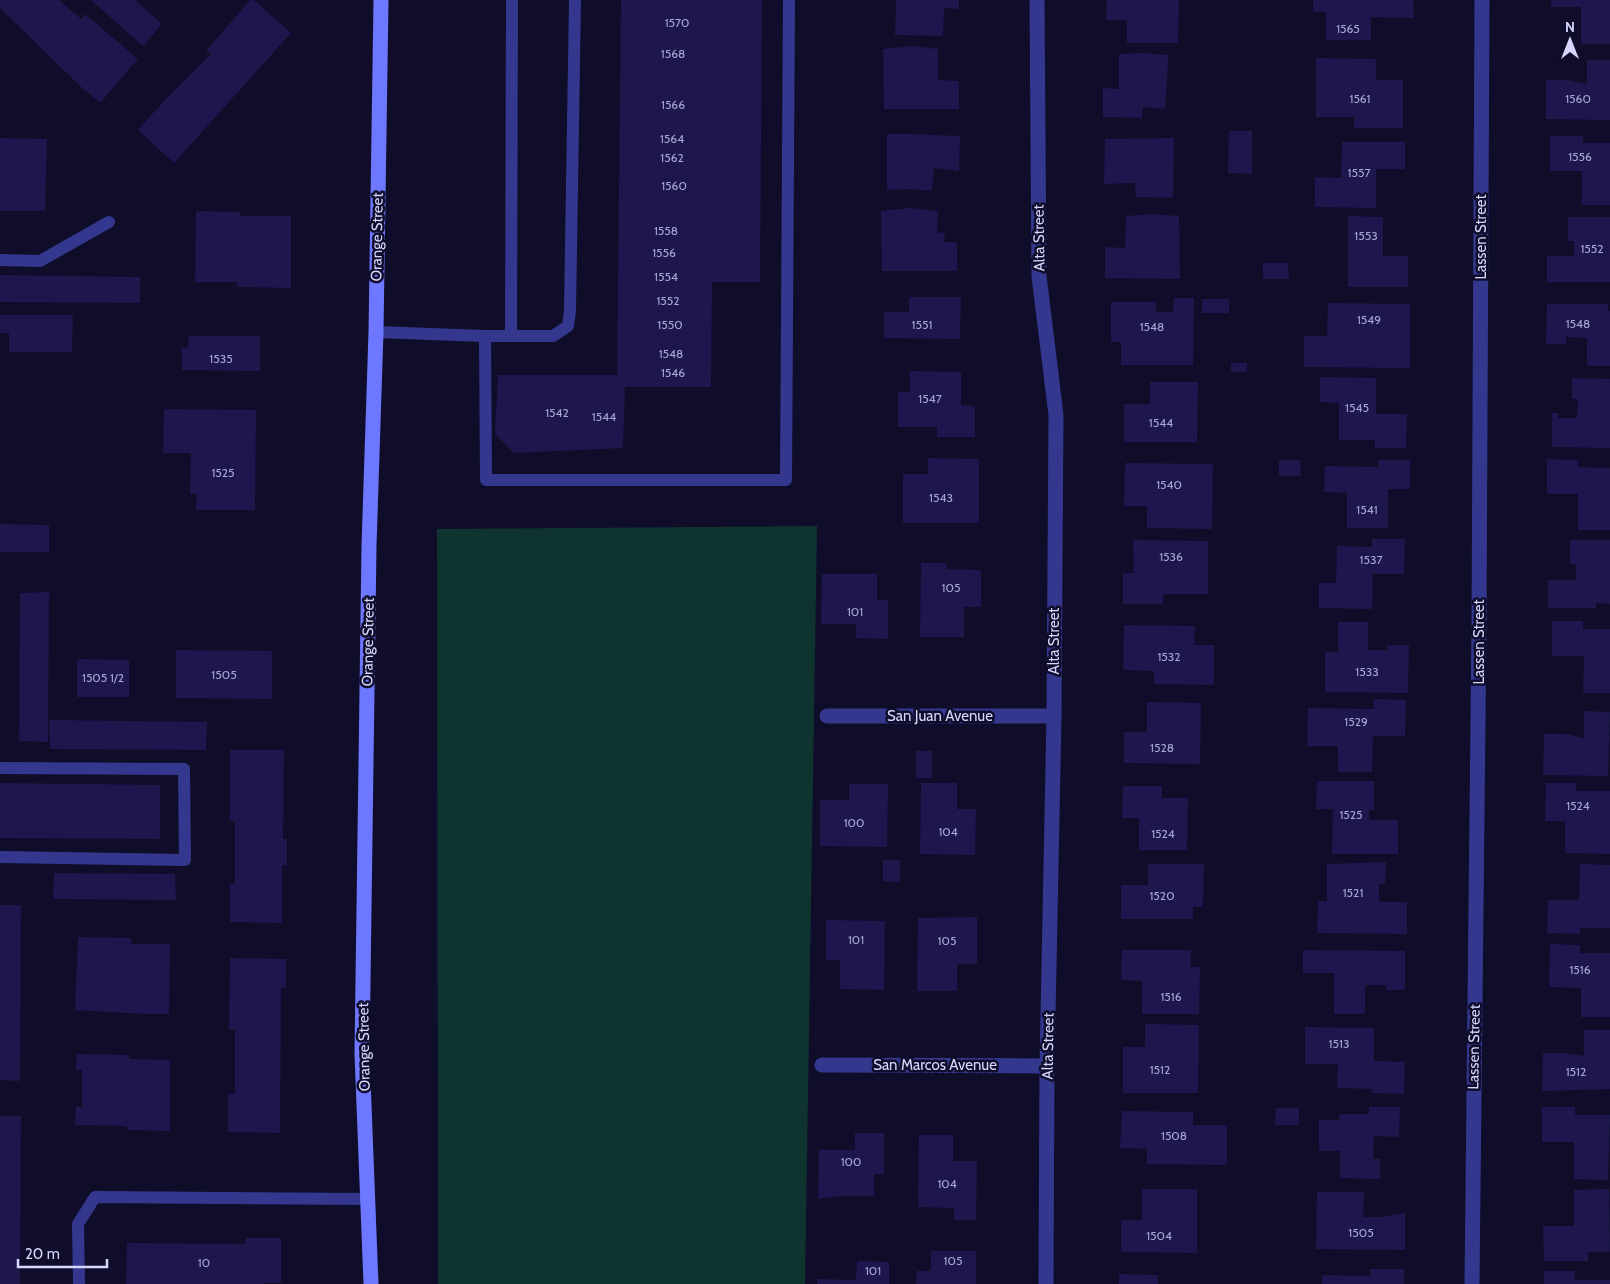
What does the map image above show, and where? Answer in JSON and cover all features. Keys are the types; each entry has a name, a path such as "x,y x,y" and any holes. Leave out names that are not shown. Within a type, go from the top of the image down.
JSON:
{"main road":[{"name":"Orange Street","path":"371,1284 362,1054 369,546 376,332 381,0"}],"street":[{"name":"Alta Street","path":"1037,0 1039,276 1056,415 1054,716 1047,1066 1046,1284"},
{"name":"Lassen Street","path":"1472,1284 1479,617 1482,0"},
{"name":"San Juan Avenue","path":"827,716 1054,716"},
{"name":"San Marcos Avenue","path":"822,1065 1047,1066"}],"lane":[{"path":"511,335 512,0"},
{"path":"376,332 485,336 552,336 568,326 570,311 575,0"},
{"path":"485,336 486,480 786,480 789,0"},
{"path":"0,260 40,260 109,222"},
{"path":"0,768 184,769 185,860 0,857"},
{"path":"79,1284 78,1224 95,1197 368,1199"}],"green space":[{"path":"817,526 805,1284 438,1284 437,529"}],"building":[{"path":"0,0 59,0 81,19 85,14 138,59 100,103 0,8"},
{"path":"91,0 135,0 162,24 143,46"},
{"path":"250,0 254,0 291,33 174,163 138,130 211,54 206,51"},
{"path":"621,0 762,0 760,282 712,282 711,387 625,387 623,448 514,453 495,434 498,375 617,375"},
{"path":"896,0 959,0 959,9 944,8 943,36 895,35"},
{"path":"1107,0 1179,0 1178,43 1127,43 1127,20 1106,20"},
{"path":"1313,0 1413,0 1414,18 1371,17 1371,40 1326,40 1326,12 1313,12"},
{"path":"1551,0 1610,0 1610,44 1581,44 1581,7 1551,7"},
{"path":"912,46 938,49 938,80 959,81 959,109 884,109 883,49"},
{"path":"1119,54 1168,55 1165,109 1143,107 1142,118 1103,117 1103,88 1119,89"},
{"path":"1316,58 1376,59 1376,80 1403,80 1403,128 1354,128 1354,117 1316,117"},
{"path":"1587,60 1610,60 1610,120 1546,119 1546,80 1568,80 1587,84"},
{"path":"1229,131 1252,131 1252,174 1228,173"},
{"path":"887,134 960,136 959,171 934,168 932,191 910,189 887,190"},
{"path":"1550,136 1583,136 1583,143 1610,143 1610,205 1582,205 1582,171 1550,171"},
{"path":"0,138 47,139 45,211 0,211"},
{"path":"1174,138 1173,198 1136,197 1135,183 1104,184 1105,139"},
{"path":"1342,142 1405,142 1405,169 1376,169 1376,208 1315,207 1315,177 1341,178"},
{"path":"910,208 938,211 937,233 945,232 944,242 957,242 957,271 882,271 881,211"},
{"path":"196,211 240,212 240,216 291,216 291,288 237,287 237,282 195,282"},
{"path":"1153,214 1179,216 1180,279 1105,278 1105,247 1125,248 1126,216"},
{"path":"1348,216 1383,217 1383,256 1408,256 1408,287 1348,287"},
{"path":"1568,217 1610,217 1610,282 1547,282 1547,256 1574,256 1574,241 1568,241"},
{"path":"1263,263 1288,263 1289,279 1263,279"},
{"path":"0,275 140,277 140,303 0,302"},
{"path":"909,297 961,297 960,339 884,338 884,312 909,312"},
{"path":"1174,298 1194,298 1193,365 1121,365 1121,342 1111,342 1111,302 1156,302 1156,312 1173,312"},
{"path":"1202,299 1229,299 1229,313 1202,313"},
{"path":"1328,303 1410,304 1410,368 1304,367 1304,336 1327,336"},
{"path":"1547,304 1608,304 1608,311 1610,311 1610,366 1587,366 1587,338 1566,337 1566,344 1546,344"},
{"path":"0,315 73,315 72,352 9,352 9,333 0,333"},
{"path":"189,336 260,336 260,371 182,370 182,347 188,348"},
{"path":"1231,363 1247,363 1247,372 1231,372"},
{"path":"910,371 961,372 961,405 975,406 975,437 937,437 937,427 898,427 898,392 910,392"},
{"path":"1320,377 1376,378 1376,414 1407,414 1406,448 1375,448 1375,440 1339,440 1339,403 1320,402"},
{"path":"1572,378 1610,379 1610,448 1552,447 1552,413 1558,413 1558,418 1577,418 1578,399 1572,399"},
{"path":"1150,382 1198,382 1197,442 1124,442 1124,404 1150,404"},
{"path":"164,409 256,410 255,510 196,510 197,494 190,494 191,453 163,453"},
{"path":"928,458 979,459 979,523 903,523 903,474 928,474"},
{"path":"1547,459 1578,460 1578,467 1610,468 1610,530 1578,530 1578,494 1547,494"},
{"path":"1279,460 1300,460 1301,476 1279,476"},
{"path":"1378,460 1410,460 1410,489 1388,489 1388,528 1347,528 1347,493 1324,492 1325,466 1378,467"},
{"path":"1125,463 1213,464 1212,529 1147,528 1147,506 1124,506"},
{"path":"0,524 49,525 49,552 0,552"},
{"path":"1372,539 1405,539 1404,574 1373,574 1372,609 1319,608 1319,583 1336,583 1337,546 1372,547"},
{"path":"1133,540 1208,541 1208,594 1163,594 1163,604 1123,604 1123,573 1134,573"},
{"path":"1570,540 1610,540 1610,604 1596,603 1596,608 1548,608 1548,580 1576,580 1576,564 1570,564"},
{"path":"921,563 946,563 946,569 981,570 981,607 964,607 964,637 920,637"},
{"path":"822,574 877,574 877,600 888,600 888,639 856,638 856,624 821,624"},
{"path":"49,592 48,742 19,741 20,593"},
{"path":"1552,621 1583,621 1583,629 1610,629 1610,693 1583,693 1584,656 1552,656"},
{"path":"1338,622 1368,622 1368,650 1387,650 1387,645 1409,645 1408,693 1325,692 1325,652 1338,652"},
{"path":"1124,625 1195,626 1194,645 1214,645 1214,685 1154,684 1154,671 1123,670"},
{"path":"176,650 272,651 272,699 176,698"},
{"path":"77,659 129,660 129,697 77,697"},
{"path":"1374,699 1406,700 1405,736 1373,736 1372,772 1338,772 1338,746 1307,746 1308,708 1374,709"},
{"path":"1147,702 1201,703 1200,764 1124,763 1124,732 1147,732"},
{"path":"1584,711 1610,712 1608,776 1543,775 1544,734 1566,734 1584,738"},
{"path":"49,720 207,722 206,750 50,749"},
{"path":"230,750 284,750 283,839 287,839 287,865 282,865 282,923 230,922 230,884 235,884 235,821 230,821"},
{"path":"916,751 932,751 932,778 916,778"},
{"path":"1317,781 1374,781 1374,810 1369,810 1369,820 1398,820 1398,854 1332,854 1333,809 1316,809"},
{"path":"0,783 160,785 160,839 0,838"},
{"path":"921,783 957,783 957,809 976,809 975,855 920,854"},
{"path":"1546,783 1576,783 1576,791 1610,791 1610,854 1565,853 1565,821 1545,821"},
{"path":"849,784 888,784 887,847 820,846 820,800 849,800"},
{"path":"1123,786 1162,786 1162,798 1188,798 1187,850 1139,850 1139,818 1122,818"},
{"path":"883,860 900,860 900,882 883,881"},
{"path":"1386,862 1385,884 1379,884 1379,902 1407,902 1407,934 1317,933 1318,901 1327,901 1327,864"},
{"path":"1148,864 1204,864 1203,907 1193,907 1193,919 1121,919 1121,885 1148,885"},
{"path":"1580,864 1610,865 1610,928 1580,928 1580,934 1547,933 1548,900 1579,900"},
{"path":"54,873 175,874 176,900 53,899"},
{"path":"0,905 21,905 20,1081 0,1080"},
{"path":"977,917 977,964 957,964 957,991 917,991 918,918"},
{"path":"826,920 885,921 884,990 840,989 840,960 826,960"},
{"path":"78,937 131,938 131,944 170,944 169,1014 75,1010"},
{"path":"1550,944 1580,945 1580,953 1610,953 1610,1017 1581,1017 1581,988 1549,987"},
{"path":"1122,950 1191,950 1190,967 1200,967 1199,1014 1142,1014 1142,981 1121,980"},
{"path":"1303,950 1405,951 1405,990 1386,990 1386,985 1365,985 1365,1014 1334,1014 1334,973 1303,973"},
{"path":"230,958 286,959 286,988 281,988 280,1133 228,1132 228,1094 235,1094 235,1030 229,1030"},
{"path":"1145,1024 1199,1025 1198,1093 1123,1093 1123,1047 1145,1047"},
{"path":"1305,1027 1374,1028 1374,1061 1405,1062 1404,1094 1372,1093 1372,1089 1337,1088 1338,1064 1305,1064"},
{"path":"1584,1030 1610,1030 1610,1089 1542,1091 1543,1053 1565,1053 1584,1056"},
{"path":"77,1054 129,1055 129,1059 170,1060 170,1131 127,1130 127,1126 75,1125 76,1107 82,1107 82,1070 76,1070"},
{"path":"1369,1107 1400,1107 1399,1137 1374,1136 1373,1159 1380,1159 1380,1179 1340,1178 1340,1151 1319,1151 1319,1120 1339,1120 1339,1114 1369,1114"},
{"path":"1542,1107 1575,1107 1575,1115 1610,1115 1608,1180 1574,1179 1574,1142 1542,1142"},
{"path":"1276,1108 1299,1108 1299,1125 1275,1125"},
{"path":"1122,1111 1193,1112 1193,1125 1227,1125 1227,1165 1147,1164 1147,1149 1120,1148"},
{"path":"0,1116 21,1116 20,1284 0,1284"},
{"path":"855,1133 884,1133 884,1174 874,1174 874,1196 843,1196 818,1199 819,1150 855,1150"},
{"path":"919,1135 953,1135 953,1161 977,1161 976,1220 954,1220 954,1208 918,1207"},
{"path":"1142,1189 1197,1189 1197,1253 1121,1252 1121,1220 1142,1220"},
{"path":"1609,1189 1610,1252 1588,1252 1588,1261 1544,1261 1543,1226 1574,1226 1574,1190"},
{"path":"1317,1192 1364,1192 1363,1217 1383,1217 1405,1213 1405,1250 1316,1249"},
{"path":"246,1238 281,1238 281,1283 126,1284 127,1243 245,1244"},
{"path":"931,1251 976,1251 976,1284 916,1284 917,1271 931,1271"},
{"path":"857,1261 889,1262 889,1284 817,1284 817,1279 856,1280"},
{"path":"1370,1269 1404,1269 1404,1284 1322,1284 1322,1275 1370,1276"},
{"path":"1544,1271 1575,1271 1574,1280 1610,1280 1610,1284 1544,1284"},
{"path":"1119,1274 1158,1275 1158,1284 1119,1284"}]}
